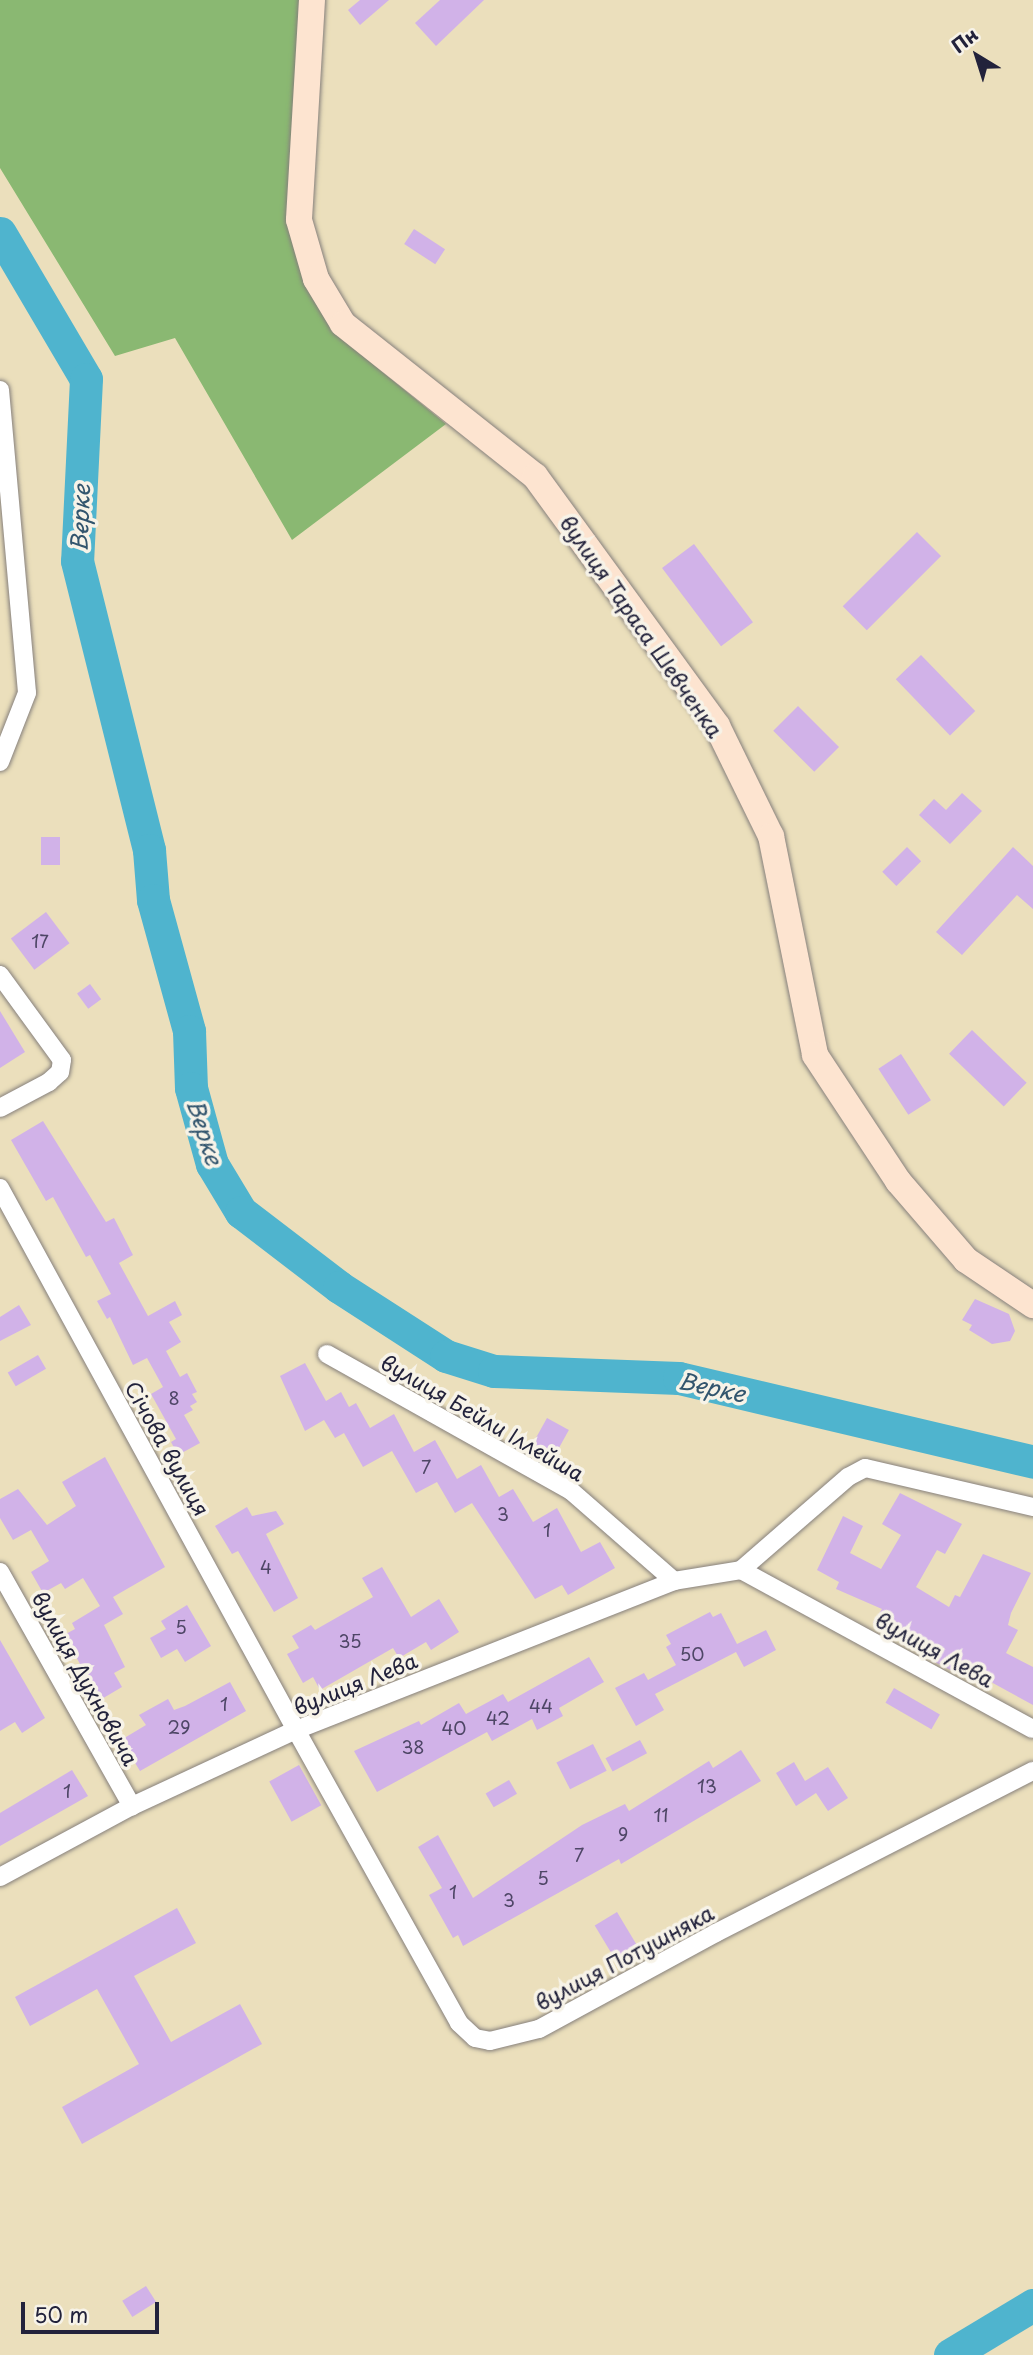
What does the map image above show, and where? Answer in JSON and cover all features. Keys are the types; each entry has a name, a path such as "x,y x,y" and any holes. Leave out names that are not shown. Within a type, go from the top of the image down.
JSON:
{"street":[{"name":"вулиця Тараса Шевченка","path":"312,0 299,220 316,279 343,324 535,476 717,726 771,836 814,1055 898,1181 966,1259 1033,1304"},
{"path":"0,390 27,693 0,762"},
{"path":"0,975 62,1060 60,1072 0,1108"},
{"name":"Січова вулиця","path":"0,1188 296,1730"},
{"name":"вулиця Бейли Іллейша","path":"327,1353 571,1492 674,1581"},
{"path":"741,1570 848,1477 866,1468 1033,1507"},
{"name":"вулиця Лева","path":"0,1877 132,1806 296,1730 674,1581 741,1570 1033,1729"},
{"name":"вулиця Духновича","path":"0,1572 132,1806"},
{"name":"вулиця Потушняка","path":"296,1730 459,2023 475,2038 491,2041 539,2029 716,1933 1033,1771"}],"green space":[{"path":"0,0 299,0 288,216 336,334 446,424 292,540 175,338 115,356 0,168"}],"building":[{"path":"360,0 389,0 360,25 348,10"},
{"path":"440,0 484,0 436,46 415,23"},
{"path":"414,229 445,249 435,264 404,244"},
{"path":"917,532 941,556 867,630 843,606"},
{"path":"694,544 753,622 721,646 662,568"},
{"path":"921,655 975,711 950,735 896,679"},
{"path":"798,706 839,747 814,772 773,731"},
{"path":"962,793 982,811 950,844 919,815 934,799 946,810"},
{"path":"41,837 60,837 60,865 41,865"},
{"path":"907,847 921,861 896,886 882,872"},
{"path":"1013,847 1033,866 1033,909 1017,895 962,955 936,932"},
{"path":"46,912 69,943 34,970 11,938"},
{"path":"90,984 101,999 88,1009 77,993"},
{"path":"0,1011 25,1052 0,1068"},
{"path":"972,1030 1027,1083 1004,1107 949,1054"},
{"path":"901,1054 931,1100 908,1115 878,1069"},
{"path":"43,1121 106,1222 114,1218 133,1255 119,1263 148,1316 175,1301 182,1315 169,1322 181,1342 166,1351 180,1377 187,1373 197,1392 192,1394 197,1402 190,1406 193,1410 184,1415 200,1443 178,1455 171,1442 176,1439 151,1394 163,1387 147,1358 133,1365 110,1317 107,1319 97,1301 111,1294 90,1255 86,1257 53,1197 46,1201 11,1140"},
{"path":"975,1299 1009,1314 1015,1331 1010,1341 992,1344 969,1330 972,1325 962,1320"},
{"path":"19,1305 31,1325 0,1341 0,1317"},
{"path":"38,1355 46,1369 16,1386 8,1372"},
{"path":"305,1363 326,1401 341,1392 349,1407 356,1403 370,1428 394,1414 414,1452 435,1440 457,1479 481,1465 499,1497 513,1489 533,1522 557,1508 581,1552 600,1542 615,1568 568,1595 562,1585 535,1599 472,1503 455,1513 437,1482 416,1493 392,1451 363,1467 344,1433 335,1438 324,1420 305,1431 280,1376"},
{"path":"547,1418 569,1430 551,1462 530,1449"},
{"path":"105,1457 165,1567 113,1597 123,1614 104,1625 125,1667 114,1673 122,1687 100,1700 64,1635 75,1629 72,1623 100,1606 83,1578 65,1589 61,1583 43,1593 31,1572 49,1561 31,1530 13,1540 0,1518 0,1499 18,1489 47,1525 76,1506 62,1482"},
{"path":"900,1493 962,1524 945,1554 937,1550 916,1587 949,1607 955,1595 960,1597 983,1554 1031,1573 1011,1613 1008,1625 1018,1630 1006,1653 1033,1667 1033,1705 958,1664 954,1672 925,1657 873,1623 882,1609 836,1589 839,1582 817,1570 843,1516 863,1526 850,1553 881,1569 901,1535 882,1524"},
{"path":"247,1507 252,1516 276,1511 284,1524 266,1534 298,1598 274,1612 238,1551 232,1554 215,1526"},
{"path":"382,1567 411,1617 439,1599 459,1632 431,1650 426,1642 399,1658 393,1648 320,1690 313,1677 303,1683 287,1654 299,1648 292,1636 311,1625 315,1630 373,1597 362,1578"},
{"path":"187,1605 211,1646 185,1662 177,1649 161,1658 150,1638 166,1629 161,1621"},
{"path":"710,1612 713,1617 721,1613 737,1644 766,1630 776,1650 744,1667 736,1652 655,1694 664,1710 636,1726 615,1688 644,1673 648,1680 676,1665 666,1647 671,1644 666,1635"},
{"path":"0,1640 45,1718 22,1733 15,1722 0,1731"},
{"path":"589,1657 604,1682 559,1708 563,1716 537,1730 532,1719 492,1741 487,1732 377,1792 354,1751 419,1721 421,1725 459,1703 466,1714 503,1694 508,1702"},
{"path":"230,1682 246,1711 140,1771 121,1740 146,1725 139,1715 168,1699 174,1710"},
{"path":"894,1688 940,1714 931,1729 886,1703"},
{"path":"640,1740 647,1753 613,1772 606,1758"},
{"path":"593,1744 607,1771 570,1789 556,1763"},
{"path":"741,1750 761,1781 621,1864 619,1859 463,1946 458,1935 453,1938 429,1895 442,1888 418,1847 438,1835 473,1898 582,1825 625,1804 629,1811 709,1761 713,1768"},
{"path":"794,1762 805,1781 828,1767 848,1798 828,1811 816,1793 796,1806 776,1773"},
{"path":"299,1765 321,1805 292,1822 269,1781"},
{"path":"72,1770 88,1796 0,1846 0,1813"},
{"path":"509,1780 517,1794 494,1807 486,1794"},
{"path":"177,1908 196,1943 134,1976 171,2042 240,2004 262,2044 82,2144 62,2107 139,2064 97,1989 30,2026 15,1997"},
{"path":"617,1912 642,1953 619,1967 595,1925"},
{"path":"146,2286 156,2302 132,2317 122,2301"}],"waterway":[{"name":"Верке","path":"0,233 86,379 77,561 149,850 153,900 189,1031 191,1088 212,1164 241,1212 339,1287 446,1356 494,1371 679,1378 1033,1462"},
{"name":"Верке","path":"950,2355 1033,2305"}]}
